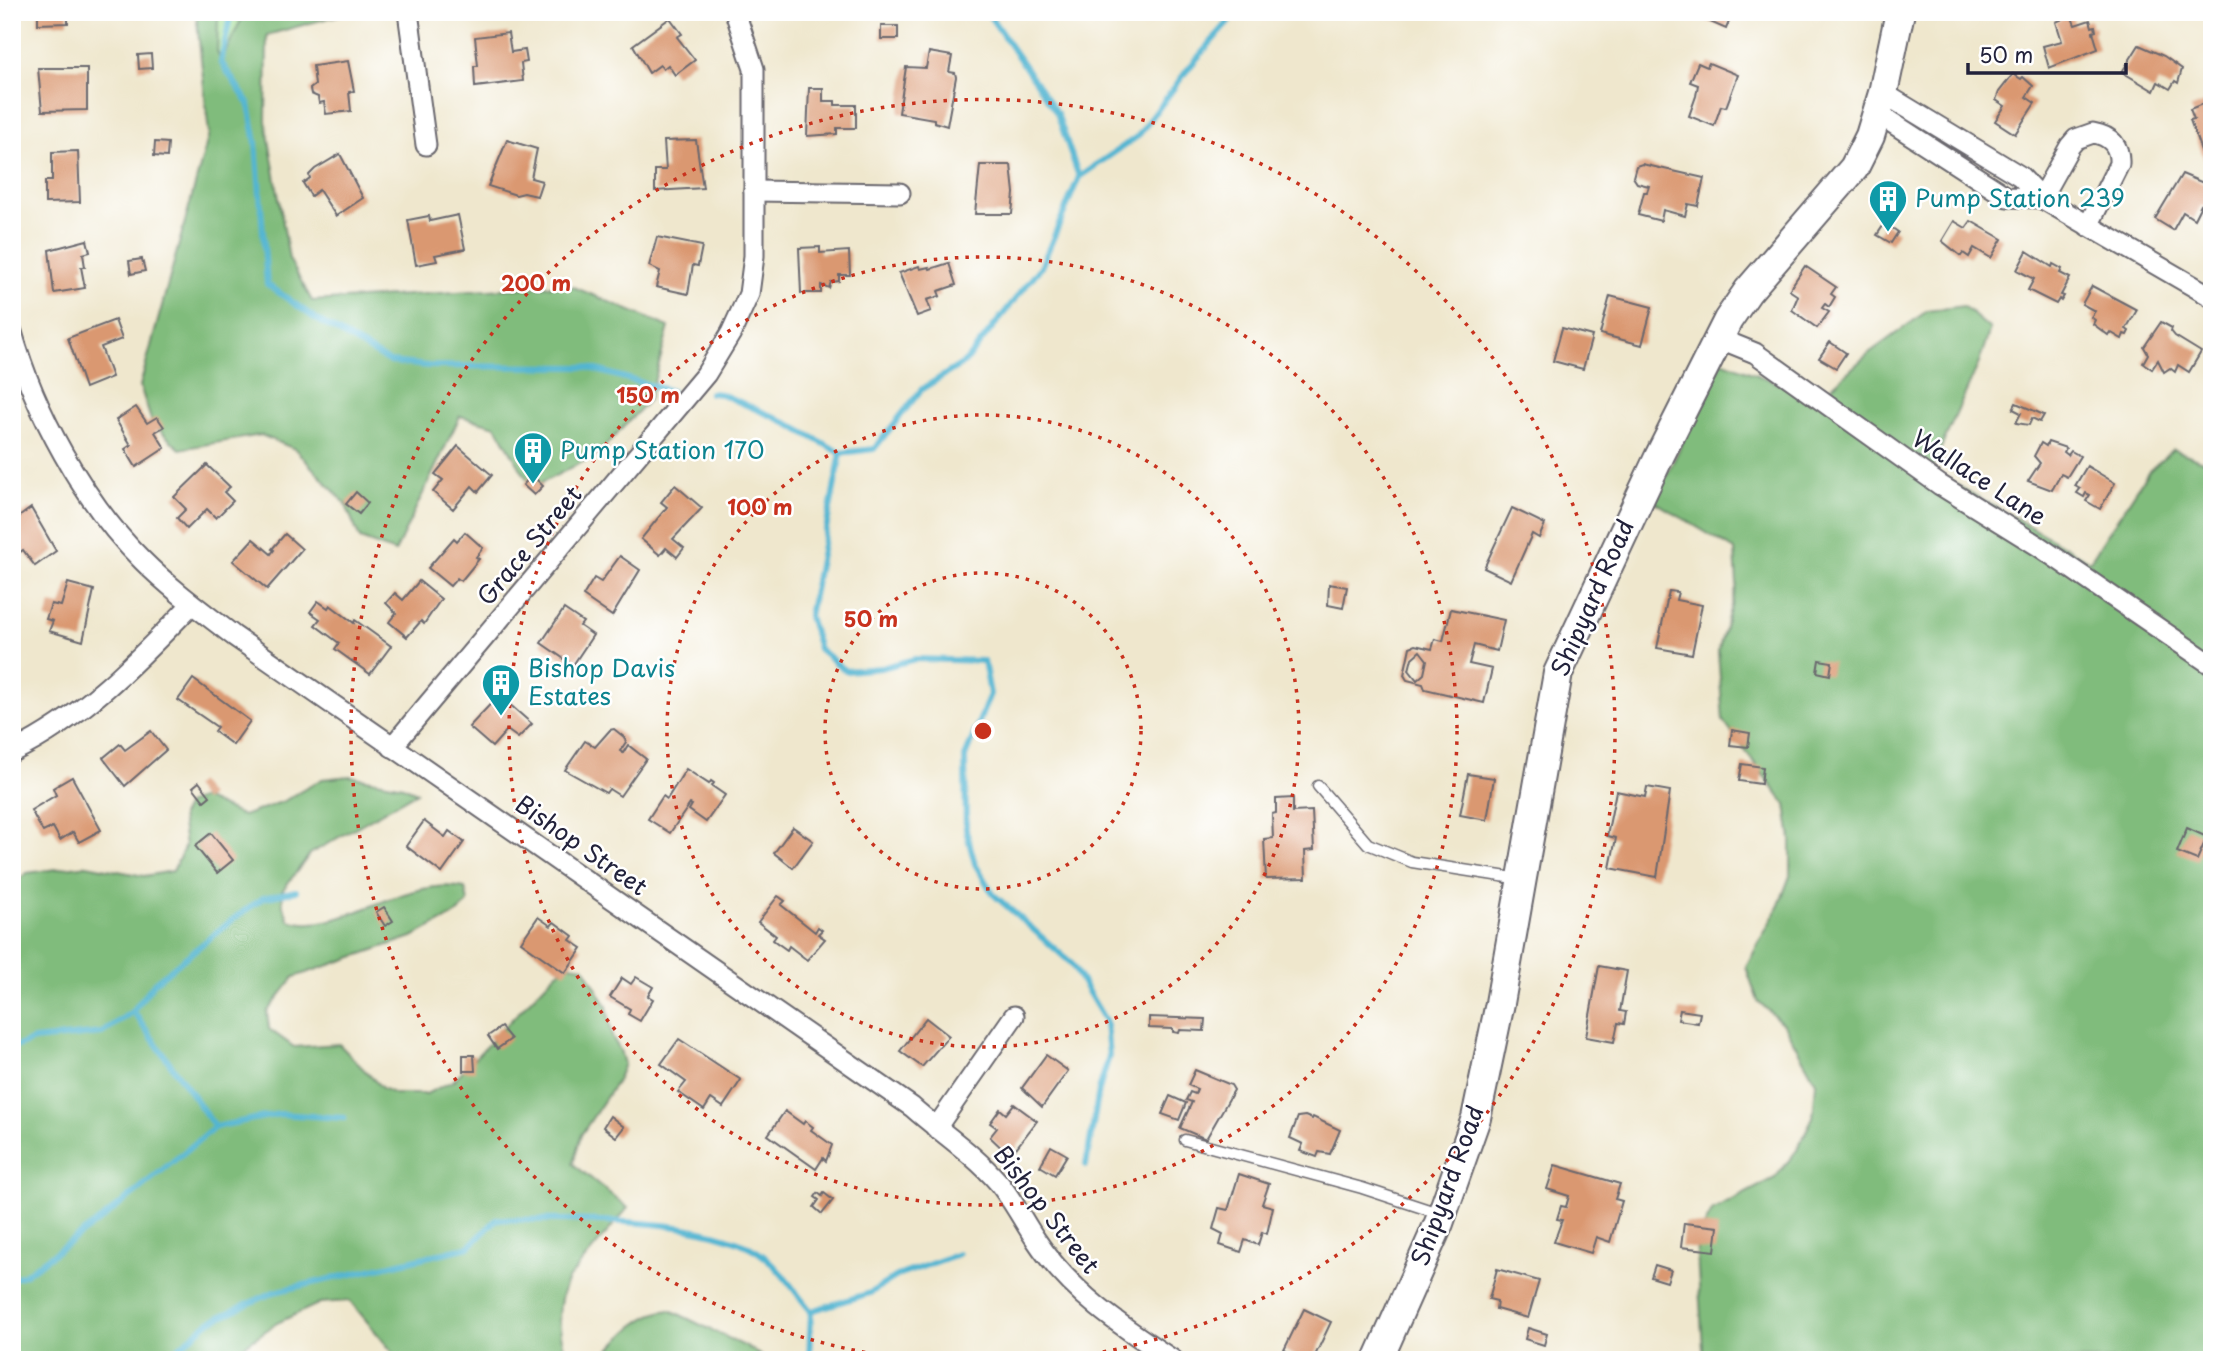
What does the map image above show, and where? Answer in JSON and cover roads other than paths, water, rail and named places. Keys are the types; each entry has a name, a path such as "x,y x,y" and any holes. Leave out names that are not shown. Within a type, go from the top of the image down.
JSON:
{"street":[{"path":"408,12 426,145"},
{"name":"Grace Street","path":"392,747 706,374 732,332 748,294 754,256 754,69 735,12"},
{"name":"Shipyard Road","path":"1378,1360 1442,1214 1476,1118 1500,1003 1558,673 1718,338 1748,291 1854,168 1870,136 1880,103 1900,12"},
{"path":"1880,103 2020,176 2041,198 2212,297"},
{"path":"2041,198 2076,139 2093,133 2103,134 2116,146 2119,164 2088,226"},
{"path":"754,191 900,193"},
{"name":"Bishop Street","path":"12,332 37,402 78,477 141,559 192,604 392,747 531,841 803,1034 876,1079 969,1153 997,1181 1016,1206 1036,1241 1080,1293 1107,1317 1173,1360"},
{"name":"Wallace Lane","path":"1718,338 1755,353 1940,485 2040,547 2212,664"},
{"path":"12,752 91,703 129,669 192,604"},
{"path":"936,1128 1014,1016"}],"lane":[{"path":"1318,786 1368,844 1412,862 1521,879"},
{"path":"1185,1140 1362,1188 1442,1214"}],"waterway":[{"path":"231,12 221,62 249,104 256,143 267,284 316,319 390,362 428,366 586,367 671,391"},
{"path":"987,12 1057,113 1079,177"},
{"path":"711,393 721,394 781,420 841,453 874,449 922,389 965,362 1041,267 1079,177 1138,136 1188,69 1237,12"},
{"path":"841,453 809,616 819,649 846,671 881,668 915,659 984,661 990,694 965,757 966,830 975,864 993,894 1071,963 1106,1022 1109,1056 1099,1090 1086,1165"},
{"path":"12,1048 34,1040 102,1033 133,1011 155,982 236,917 263,898 296,891"},
{"path":"133,1011 215,1127"},
{"path":"12,1279 24,1275 106,1216 215,1127 279,1114 344,1118"},
{"path":"164,1360 209,1322 274,1292 469,1247 497,1219 638,1223 712,1233 742,1244 766,1258 811,1311 809,1360"},
{"path":"811,1311 870,1293 897,1276 958,1254"}],"place":[{"name":"Pump Station 239","path":"1888,233"},
{"name":"Pump Station 170","path":"533,485"},
{"name":"Bishop Davis Estates","path":"501,717"}]}
